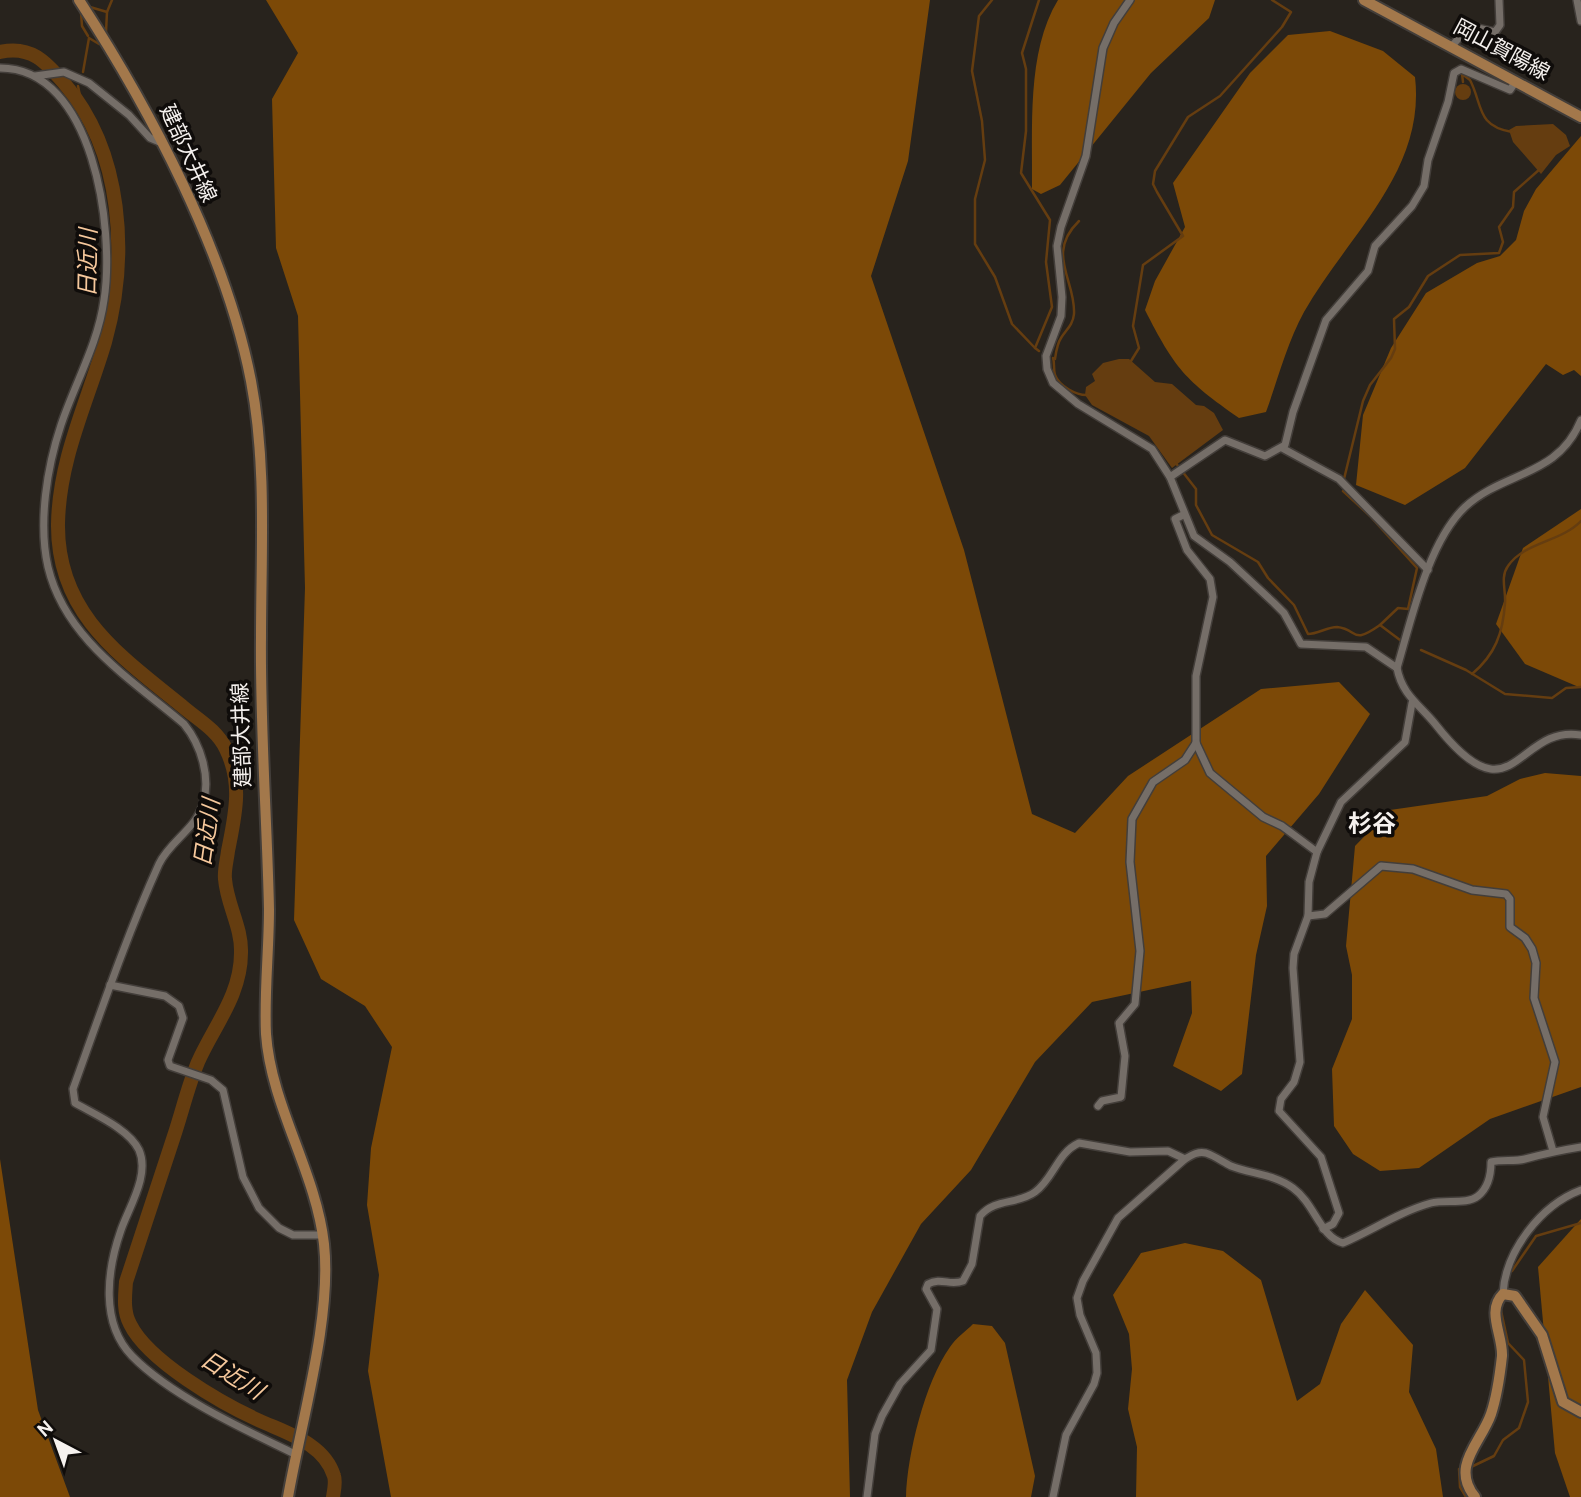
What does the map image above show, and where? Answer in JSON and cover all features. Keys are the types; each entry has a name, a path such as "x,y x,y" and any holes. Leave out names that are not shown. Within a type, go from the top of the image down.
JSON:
{"main road":[{"name":"建部大井線","path":"79,0 126,73 162,143 207,242 233,311 256,410 262,480 260,707 269,910 266,1031 269,1059 323,1235 326,1275 322,1314 288,1497"},
{"name":"岡山賀陽線","path":"1364,0 1581,117"},
{"path":"1475,1497 1467,1486 1466,1467 1468,1453 1487,1423 1494,1401 1502,1349 1494,1311 1503,1293 1515,1296 1542,1335 1563,1402 1581,1412"}],"street":[{"path":"1130,0 1114,23 1103,48 1086,156 1061,227 1058,246 1061,316 1046,356 1047,369 1053,383 1078,404 1144,442 1170,477 1183,515 1194,536 1230,562 1284,613 1301,644 1366,647 1397,668"},
{"path":"1452,47 1469,26 1495,32 1500,25 1499,0"},
{"path":"1577,0 1581,21"},
{"path":"0,68 40,75 64,72 109,97 150,138 162,143"},
{"path":"1170,477 1225,440 1265,456 1285,445 1293,412 1326,320 1368,271 1378,241 1412,206 1424,187 1427,160 1443,119 1454,73 1461,69 1510,90 1516,80"},
{"path":"40,75 77,119 86,140 102,213 106,256 104,299 97,331 61,426 51,468 45,509 47,563 54,588 77,629 95,649 184,724 195,738 201,752 205,789 196,820 160,861 110,985 73,1089 75,1103 132,1140 141,1157 139,1183 120,1233 111,1268 109,1301 116,1331 132,1356 222,1419 296,1451"},
{"path":"1581,420 1560,454 1543,466 1485,494 1459,513 1428,570 1397,668 1399,679 1412,703 1430,718 1469,762 1487,769 1504,768 1566,732 1581,735"},
{"path":"1282,448 1339,479 1428,570"},
{"path":"1183,515 1175,519 1177,529 1187,550 1210,579 1213,597 1196,676 1196,743 1210,773 1262,817 1282,826 1317,852"},
{"path":"1323,1229 1334,1224 1339,1213 1329,1176 1321,1157 1279,1111 1279,1105 1294,1082 1300,1062 1294,954 1308,916 1309,882 1317,852 1341,802 1405,741 1412,703"},
{"path":"1098,1106 1102,1101 1121,1097 1125,1056 1119,1023 1135,1004 1140,951 1129,862 1132,819 1153,782 1185,760 1196,743"},
{"path":"1308,916 1325,914 1381,866 1413,869 1472,890 1506,894 1510,899 1510,927 1525,938 1536,962 1534,998 1555,1062 1543,1117 1553,1152"},
{"path":"110,985 165,996 179,1006 183,1018 168,1060 174,1069 211,1080 223,1090 243,1177 259,1208 279,1228 293,1235 323,1235"},
{"path":"867,1497 875,1434 882,1416 900,1384 931,1350 937,1309 926,1289 928,1284 941,1279 953,1283 962,1281 972,1264 980,1216 984,1211 994,1204 1034,1193 1065,1151 1079,1143 1130,1152 1168,1151 1185,1159"},
{"path":"1054,1497 1066,1436 1094,1384 1097,1373 1096,1353 1080,1315 1077,1298 1083,1280 1118,1218 1185,1159 1196,1153 1205,1153 1232,1166 1269,1176 1292,1187 1314,1208 1323,1229 1334,1240 1343,1243 1417,1207 1445,1199 1471,1201 1487,1185 1491,1162 1502,1159 1522,1160 1581,1147"},
{"path":"1503,1293 1504,1273 1534,1223 1561,1198 1581,1190"}],"shaded area":[{"path":"266,0 930,0 908,161 871,276 964,550 1032,814 1075,833 1128,776 1261,689 1339,682 1370,714 1319,794 1266,856 1267,906 1256,955 1242,1074 1221,1091 1173,1066 1192,1013 1191,981 1092,1002 1035,1062 971,1170 921,1224 872,1312 847,1380 850,1497 391,1497 368,1371 379,1275 367,1205 371,1148 392,1047 365,1006 321,979 294,920 305,588 298,316 276,248 272,99 298,53"},
{"path":"1058,0 1215,0 1209,18 1151,73 1060,185 1041,194 1032,189 1033,92 1041,43"},
{"path":"1330,31 1383,51 1415,77 1415,111 1408,143 1380,202 1304,312 1266,412 1239,418 1193,383 1183,372 1145,310 1155,281 1185,227 1173,183 1250,73 1288,35"},
{"path":"1463,84 1469,86 1469,98 1463,100 1457,98 1455,92 1457,86"},
{"path":"1553,124 1566,135 1570,146 1556,155 1541,174 1513,142 1509,130 1516,126"},
{"path":"1581,136 1581,376 1574,370 1563,375 1546,364 1465,468 1405,505 1356,485 1363,415 1391,348 1426,293 1477,263 1500,256 1516,240 1524,211 1536,189"},
{"path":"1129,359 1155,382 1172,384 1196,405 1204,406 1214,413 1223,430 1172,468 1149,436 1092,405 1085,395 1086,387 1095,381 1092,374 1103,363"},
{"path":"1581,509 1581,688 1525,664 1496,624 1523,548"},
{"path":"1545,773 1581,776 1581,1087 1490,1119 1419,1168 1380,1171 1353,1154 1334,1126 1332,1069 1352,1019 1352,975 1346,946 1355,846 1390,810 1487,796 1520,779"},
{"path":"0,1159 38,1410 70,1497 0,1497"},
{"path":"1581,1219 1581,1497 1570,1497 1555,1453 1538,1267"},
{"path":"1185,1243 1223,1251 1261,1280 1297,1401 1320,1384 1341,1324 1365,1290 1413,1345 1409,1392 1436,1449 1443,1497 1136,1497 1137,1447 1128,1409 1132,1369 1129,1334 1113,1295 1141,1253"},
{"path":"973,1324 992,1326 1005,1343 1035,1476 1031,1497 906,1497 914,1440 925,1399 950,1347"}],"waterway":[{"path":"106,32 107,12 112,0"},
{"path":"992,0 979,16 972,71 982,121 985,160 975,199 975,244 995,277 1012,324 1035,348"},
{"path":"1039,0 1022,53 1026,69 1026,131 1021,173 1050,220 1046,262 1052,307 1035,348 1039,351"},
{"path":"1131,361 1139,348 1133,326 1143,265 1183,236 1153,184 1155,171 1188,117 1220,96 1282,27 1291,12 1272,0"},
{"path":"90,7 107,12"},
{"path":"81,13 82,26 88,36"},
{"path":"83,72 89,38 99,44"},
{"name":"日近川","path":"0,52 11,50 29,53 44,62 64,83 84,110 99,141 116,206 118,241 113,309 75,432 60,500 60,555 68,583 80,607 115,649 217,736 231,762 236,787 225,876 228,898 241,943 237,983 191,1080 126,1282 126,1314 139,1338 187,1380 225,1403 313,1447 322,1455 334,1476 333,1497"},
{"path":"1463,82 1462,74 1470,80 1486,120 1500,129 1512,132"},
{"path":"78,86 82,106"},
{"path":"1344,479 1363,401 1370,385 1395,349 1394,319 1409,307 1428,276 1460,255 1499,253 1503,242 1499,227 1513,207 1514,192 1540,169"},
{"path":"1055,359 1061,338 1071,324 1074,314 1063,256 1069,233 1079,221"},
{"path":"1053,358 1055,375 1060,383 1074,392 1088,395"},
{"path":"1175,462 1196,489 1196,505 1212,535 1258,562 1268,578 1294,605 1308,634 1337,627 1359,635 1380,625 1400,640"},
{"path":"1343,491 1370,516 1417,568 1408,609 1398,608 1380,625"},
{"path":"1472,674 1487,659 1500,634 1505,603 1504,575 1508,566 1523,552 1563,534 1581,521"},
{"path":"1421,650 1466,670 1505,694 1552,698 1566,688 1581,687"},
{"path":"1512,1271 1536,1236 1581,1223"},
{"path":"1471,1467 1494,1456 1503,1440 1519,1428 1528,1402 1524,1360 1508,1343 1500,1306"},
{"path":"1464,1468 1459,1469 1460,1487 1466,1497"}],"district":[{"name":"杉谷","path":"1372,826"}]}
